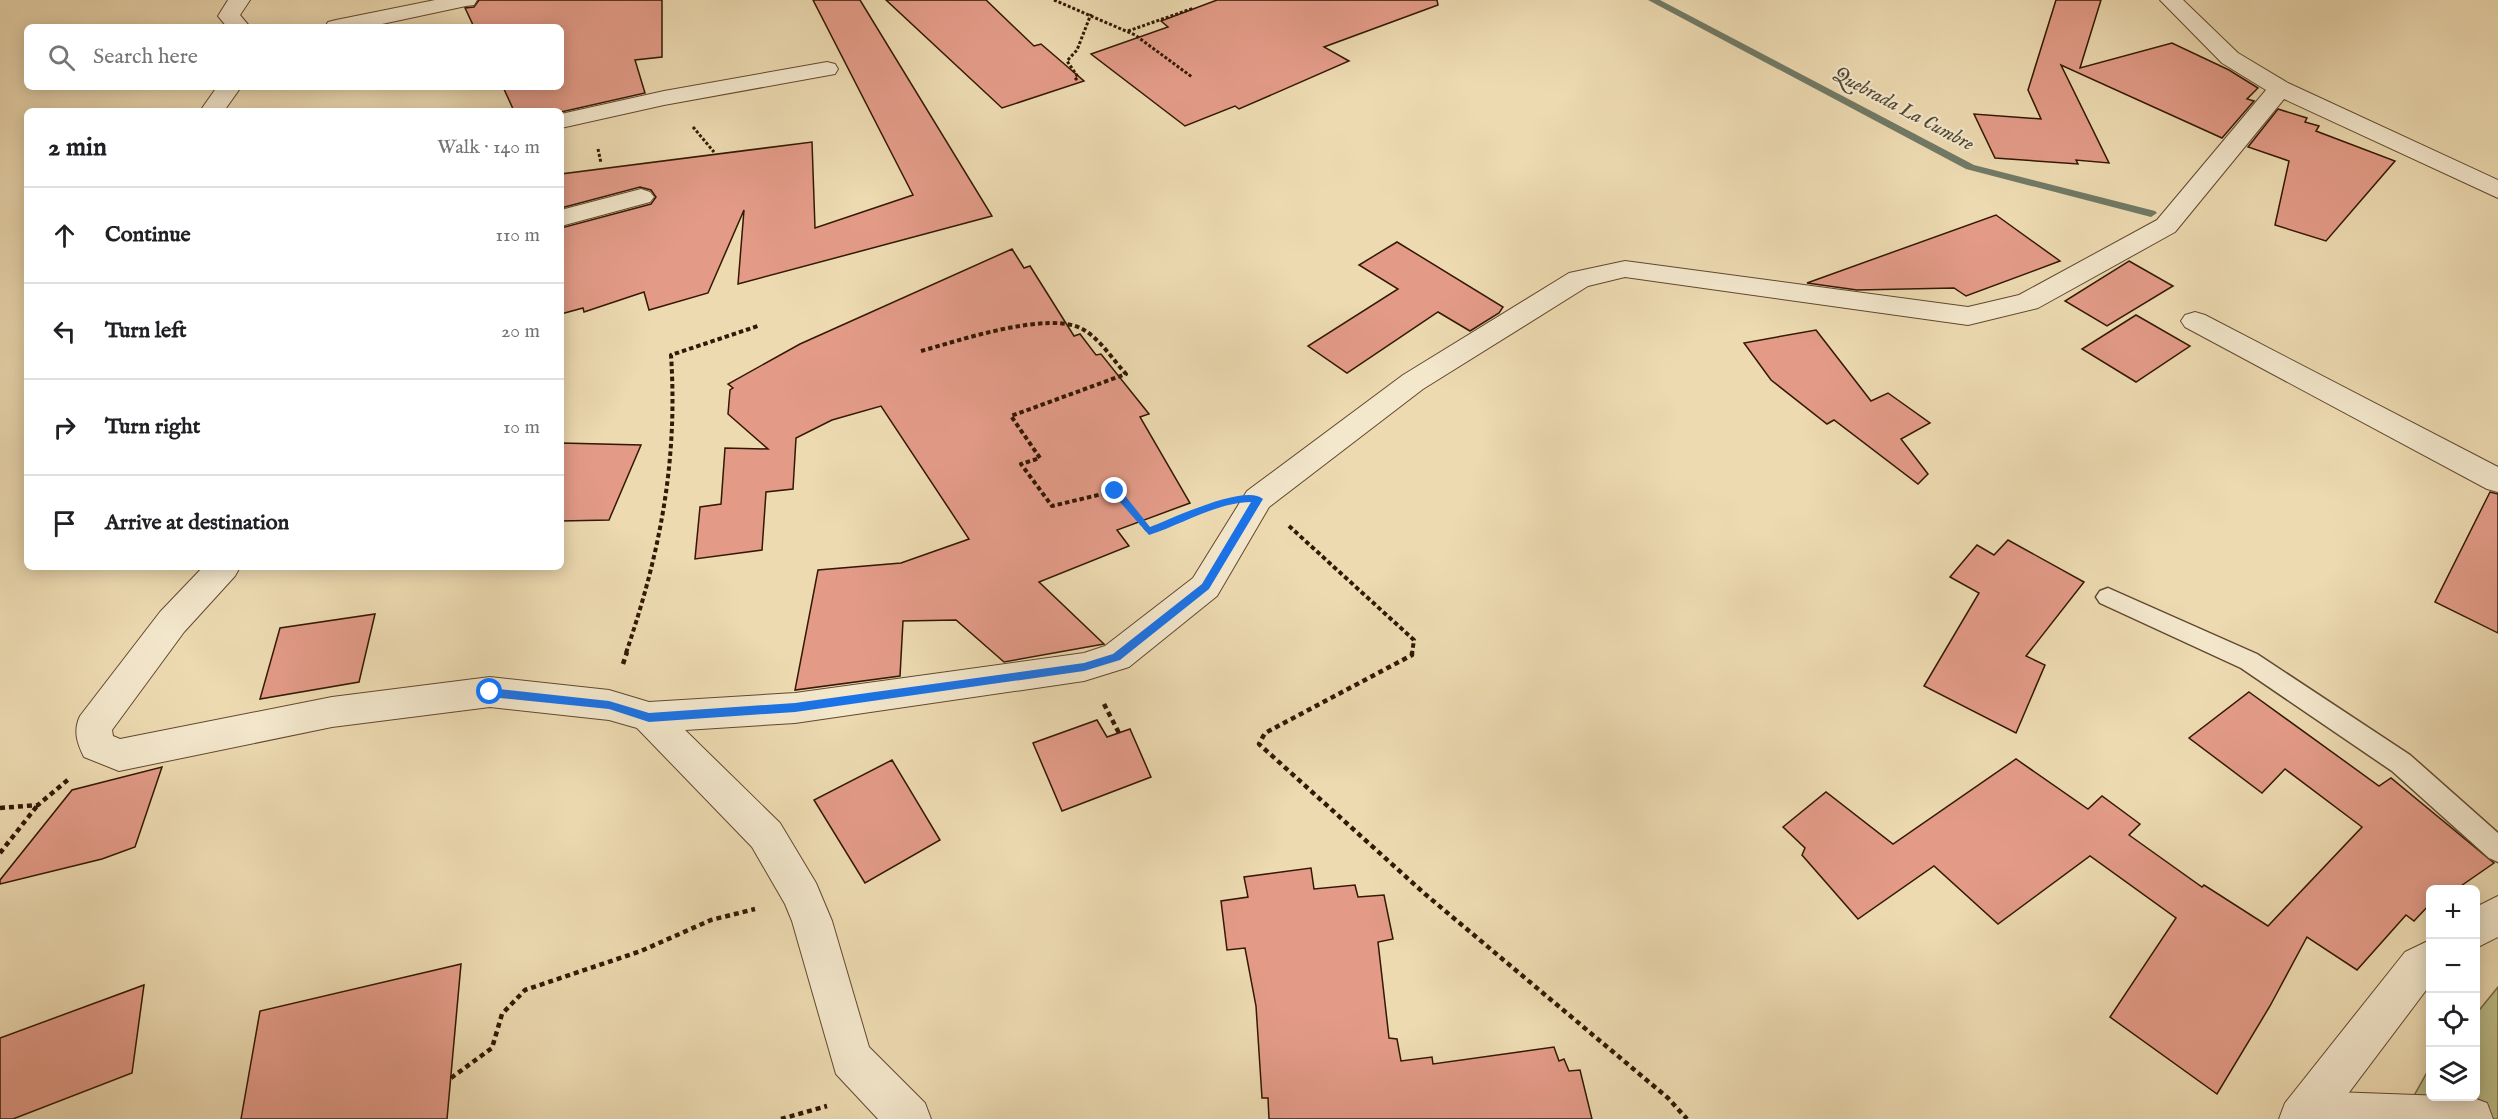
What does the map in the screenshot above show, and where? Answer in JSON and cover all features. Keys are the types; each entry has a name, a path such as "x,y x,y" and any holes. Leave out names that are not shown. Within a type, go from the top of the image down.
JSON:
{"street":[{"path":"237,24 230,16 239,0"},
{"path":"350,24 466,0"},
{"path":"2171,0 2230,58 2280,88 2498,190"},
{"path":"564,121 664,98 827,69"},
{"path":"220,570 172,622 93,727 97,746 119,755 332,712 490,692 609,705 649,717 795,708 1084,667 1117,657 1205,586 1258,499 1413,382 1579,279 1625,270 1968,316 2028,302 2166,226 2280,88"},
{"path":"214,108 227,90"},
{"path":"564,217 641,197"},
{"path":"2195,321 2498,481"},
{"path":"649,717 766,835 802,896 812,921 851,1059 909,1119"},
{"path":"2480,927 2498,915"},
{"path":"2304,1116 2420,966 2426,962"},
{"path":"2304,1116 2471,1119"}],"lane":[{"path":"2108,597 2249,661 2401,764 2498,850"}],"path":[{"path":"1054,0 1127,31 1192,77"},
{"path":"1127,31 1194,8"},
{"path":"1075,80 1078,77 1067,61 1077,50 1091,14"},
{"path":"921,351 994,330 1059,324 1082,328 1126,374 1011,416 1040,458 1021,464 1052,506 1115,491 1149,532 1207,508 1239,499 1258,499 1414,640 1412,655 1265,733 1259,744 1425,894 1668,1098 1687,1119"},
{"path":"609,705 650,584 666,514 674,462 676,400 671,355 758,326"},
{"path":"0,853 38,805 105,748"},
{"path":"0,808 38,805"},
{"path":"451,1078 492,1048 502,1014 525,990 641,951 711,920 802,896"}],"green space":[{"path":"2498,987 2498,1119 2401,1119 2426,1074 2426,1101 2480,1101 2480,1009"}],"building":[{"path":"479,0 662,0 662,57 635,60 645,93 564,111 564,108 513,108 504,90 564,90 564,24 473,24 465,8 474,7"},
{"path":"813,0 860,0 992,216 738,284 744,210 708,293 649,310 644,292 584,312 583,308 564,313 564,227 651,204 656,197 651,190 640,187 564,207 564,174 812,142 815,228 913,195"},
{"path":"886,0 986,0 1034,46 1041,44 1084,81 1002,108"},
{"path":"1217,0 1437,0 1438,5 1324,47 1349,61 1239,109 1235,106 1185,126 1091,54 1168,27 1161,21"},
{"path":"2056,0 2101,0 2080,68 2172,43 2229,70 2258,88 2247,99 2254,101 2222,138 2061,65 2109,163 2076,160 2078,164 1995,158 1974,114 2041,119 2028,90"},
{"path":"2278,109 2307,118 2305,122 2319,126 2316,131 2395,161 2326,241 2275,225 2289,161 2248,147"},
{"path":"1996,215 2060,261 1966,296 1954,288 1857,290 1807,283"},
{"path":"1397,242 1503,307 1499,313 1470,331 1438,312 1347,373 1308,346 1398,289 1359,265"},
{"path":"1012,249 1024,268 1030,266 1074,336 1080,334 1096,355 1101,354 1149,414 1140,417 1190,503 1117,530 1129,546 1039,582 1104,644 1004,662 956,620 903,621 900,676 795,690 818,570 901,563 969,539 881,406 832,420 796,438 793,489 766,492 762,550 695,559 700,507 721,504 725,448 768,449 728,414 730,390 733,388 728,384 800,344"},
{"path":"2129,261 2173,286 2107,326 2065,301"},
{"path":"2136,315 2190,346 2136,382 2082,349"},
{"path":"1816,330 1871,401 1888,393 1930,423 1901,439 1928,474 1918,484 1834,420 1827,424 1771,380 1744,343"},
{"path":"564,443 641,445 609,520 564,521"},
{"path":"2490,492 2498,494 2498,633 2435,602"},
{"path":"2008,540 2084,582 2026,656 2045,665 2016,733 1924,686 1979,593 1950,577 1977,545 1994,555"},
{"path":"375,614 359,682 260,699 280,628"},
{"path":"2249,692 2379,786 2391,778 2494,863 2462,885 2426,885 2426,908 2414,921 2406,915 2357,970 2307,937 2270,1006 2217,1094 2110,1017 2176,918 2090,856 1998,924 1934,866 1858,919 1802,855 1805,848 1783,827 1826,792 1893,844 2016,759 2088,809 2102,796 2140,824 2129,835 2202,887 2204,885 2268,926 2362,827 2285,769 2262,793 2189,738"},
{"path":"1097,720 1107,737 1130,729 1151,777 1062,811 1033,743"},
{"path":"892,760 940,840 865,883 814,800"},
{"path":"162,767 135,847 102,859 0,884 0,880 72,790"},
{"path":"1311,868 1314,889 1355,885 1358,897 1384,895 1393,939 1378,942 1389,1038 1397,1039 1401,1061 1432,1057 1433,1064 1554,1047 1559,1061 1564,1059 1569,1071 1580,1070 1592,1119 1269,1119 1268,1098 1262,1098 1256,1006 1245,948 1227,950 1221,901 1248,897 1244,877"},
{"path":"461,964 447,1119 241,1119 260,1011"},
{"path":"144,985 132,1073 13,1119 0,1119 0,1038"}],"waterway":[{"name":"Quebrada La Cumbre","path":"1653,0 1970,167 2151,213"}],"route":[{"path":"490,692 609,705 649,717 686,715 795,708 1022,677 1084,667 1117,657 1205,586 1258,499 1239,499 1207,508 1149,532 1115,491"}]}
